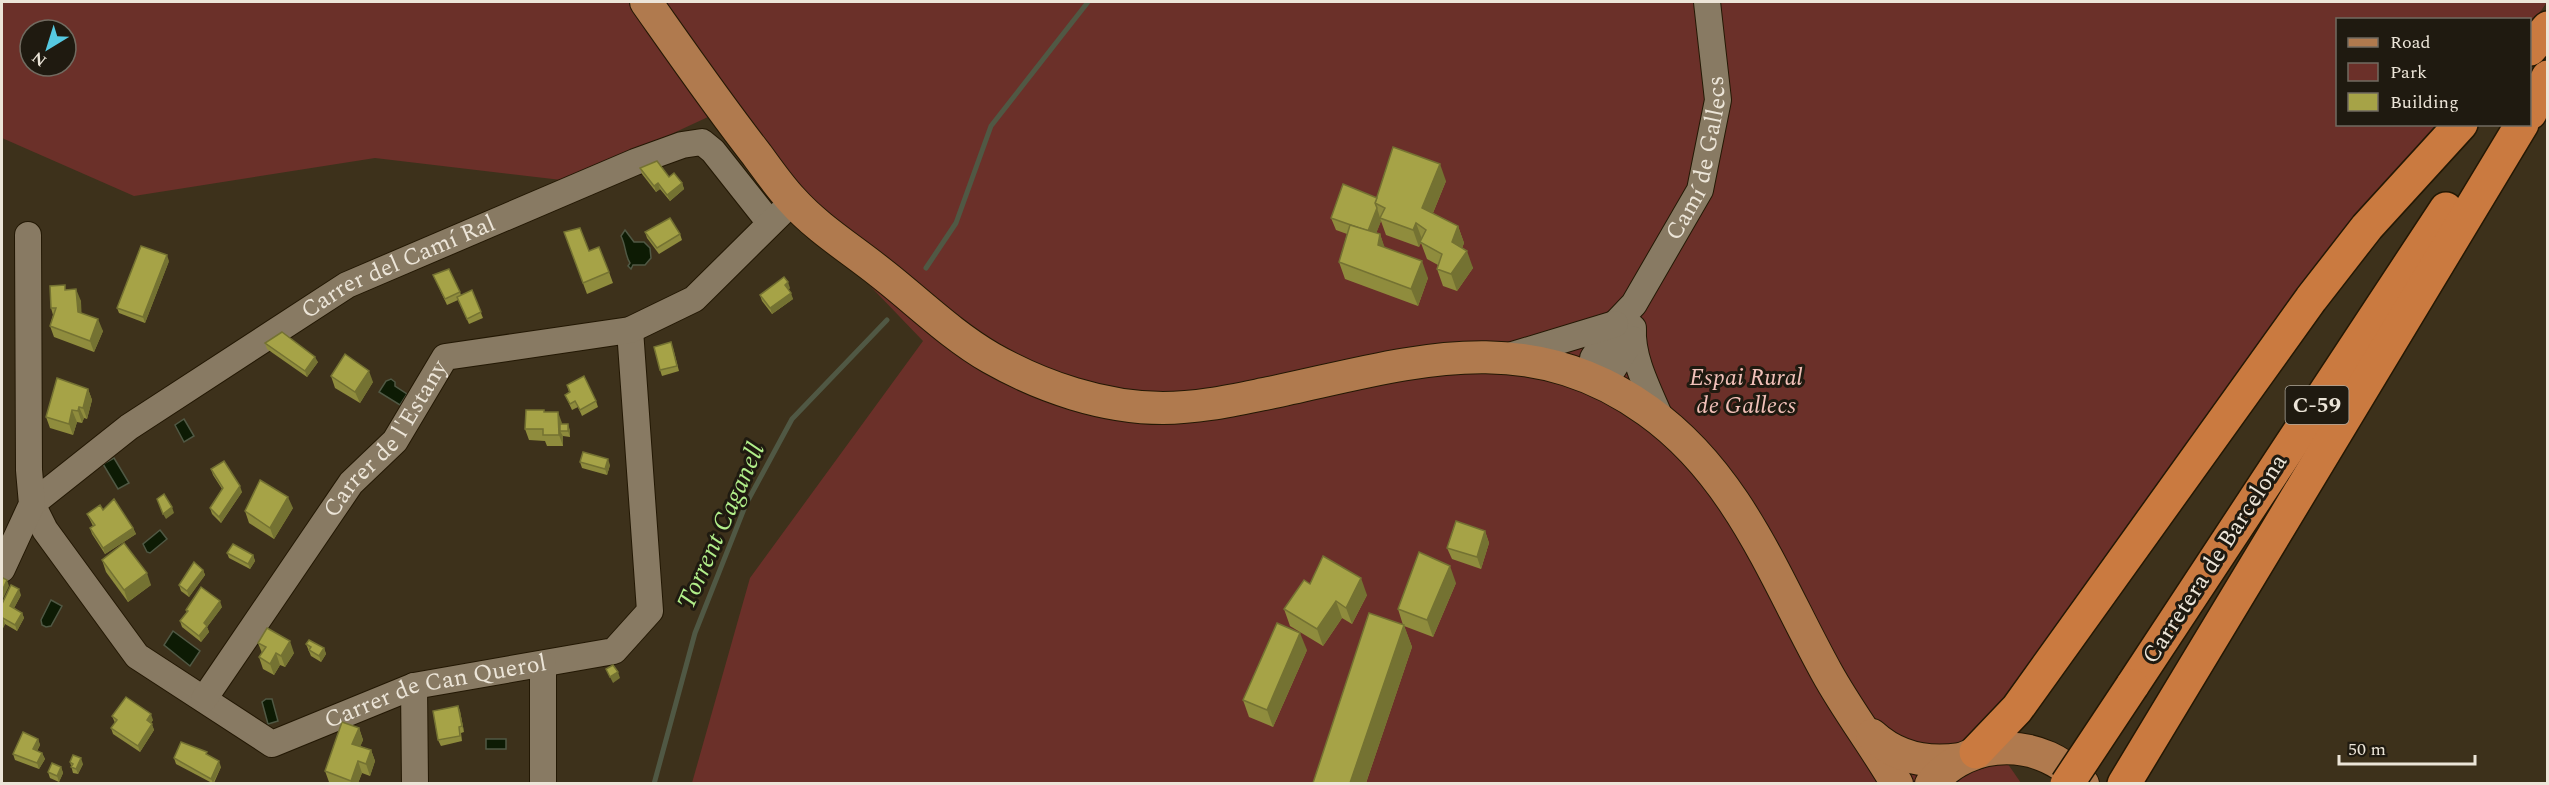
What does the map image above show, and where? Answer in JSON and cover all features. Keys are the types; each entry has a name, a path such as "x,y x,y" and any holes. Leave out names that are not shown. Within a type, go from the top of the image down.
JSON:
{"highway":[{"path":"2531,47 2547,28"},
{"path":"2531,80 2547,55"},
{"path":"2531,109 2547,76"},
{"path":"1968,756 2017,709 2311,299 2367,227 2459,126"},
{"name":"Carretera de Barcelona","path":"2067,783 2501,126"},
{"path":"2124,783 2521,126"}],"main road":[{"path":"646,2 732,123 793,201 832,236 960,337 990,358 1037,381 1087,398 1123,405 1163,408 1220,403 1380,367 1432,359 1486,356 1537,362 1598,381 1647,410 1709,468 1742,512 1757,536 1812,647 1854,718 1897,783"},
{"path":"1854,718 1882,745 1897,753 1932,761 2005,748 2044,754 2070,771 2083,783"},
{"path":"1931,783 1968,756"}],"street":[{"name":"Camí de Gallecs","path":"1598,381 1593,358 1623,332 1634,304 1700,190 1718,100 1707,2"},
{"name":"Carrer del Camí Ral","path":"32,504 129,427 347,285 634,162 682,145 702,141 713,151 770,224"},
{"name":"Carrer de l'Estany","path":"204,699 351,483 395,441 445,357 630,330 694,299 793,201"},
{"path":"2,569 32,504 29,470 28,235"},
{"name":"Carrer de Can Querol","path":"32,504 45,530 137,656 273,744 414,686 614,651 650,611 630,330"},
{"name":"Camí de Gallecs","path":"1506,357 1623,332"},
{"path":"1623,332 1662,422"},
{"path":"543,664 543,783"},
{"path":"414,686 416,783"}],"green space":[{"name":"Espai Rural de Gallecs","path":"2,2 2547,2 2531,26 2531,18 2336,18 2336,126 2452,126 1985,731 2021,783 692,783 750,578 923,341 708,117 570,181 375,158 134,196 2,138"}],"shaded area":[{"path":"625,230 634,242 644,242 650,248 651,258 645,265 633,265 631,269 628,266 630,263 621,236"},
{"path":"391,379 395,382 395,386 407,394 400,405 379,392 386,381"},
{"path":"184,419 194,436 184,442 175,425"},
{"path":"114,458 129,483 118,489 103,464"},
{"path":"160,530 167,539 150,553 147,552 143,544"},
{"path":"51,600 62,606 51,626 46,627 42,625 41,620"},
{"path":"173,631 200,651 190,666 164,645"},
{"path":"272,699 278,721 268,724 262,702"},
{"path":"486,739 506,739 506,749 486,749"}],"building":[{"path":"1393,147 1440,164 1422,208 1458,226 1452,242 1467,251 1451,274 1437,269 1442,254 1420,242 1426,230 1416,223 1413,230 1380,218 1385,208 1375,203"},
{"path":"657,161 669,177 674,173 682,183 667,195 658,183 654,186 640,168"},
{"path":"1343,184 1377,198 1375,203 1377,208 1368,231 1331,218"},
{"path":"670,218 680,234 657,248 645,232"},
{"path":"1350,225 1380,234 1378,245 1422,261 1411,289 1339,262"},
{"path":"580,228 589,251 599,247 609,272 583,283 564,232"},
{"path":"141,246 167,255 143,317 117,308"},
{"path":"449,269 460,292 445,299 433,275"},
{"path":"784,277 788,282 785,285 791,293 770,308 760,295"},
{"path":"65,285 65,290 76,289 78,312 98,319 90,341 50,326 56,308 51,308 50,286"},
{"path":"472,290 481,312 467,319 457,297"},
{"path":"282,332 315,357 305,371 265,343"},
{"path":"671,342 677,366 660,370 654,347"},
{"path":"345,354 369,371 355,392 331,376"},
{"path":"584,376 596,401 580,410 575,401 570,404 565,395 570,392 567,385"},
{"path":"57,378 88,389 83,408 79,407 78,411 72,410 69,424 46,417"},
{"path":"526,410 558,412 559,435 543,435 543,429 525,429"},
{"path":"560,424 568,424 568,431 560,431"},
{"path":"583,452 608,459 605,469 580,462"},
{"path":"224,461 240,486 219,517 210,508 223,488 211,469"},
{"path":"260,480 288,497 270,528 245,511"},
{"path":"164,494 172,507 163,514 157,499"},
{"path":"114,499 133,528 103,548 90,528 95,525 87,514 100,505 103,510"},
{"path":"1456,521 1485,531 1477,557 1447,548"},
{"path":"124,543 147,573 124,590 102,560"},
{"path":"233,544 253,555 248,564 227,553"},
{"path":"1419,552 1450,566 1427,620 1398,609"},
{"path":"1323,556 1361,578 1346,608 1336,601 1317,629 1284,609 1304,580 1310,584"},
{"path":"194,562 203,570 187,591 179,585"},
{"path":"3,578 7,580 2,591 2,580"},
{"path":"11,585 19,589 10,606 22,613 15,625 3,618 2,621 2,604"},
{"path":"201,587 220,601 204,623 207,626 199,636 180,621"},
{"path":"1369,613 1404,625 1350,783 1313,783"},
{"path":"1277,623 1300,633 1267,710 1243,700"},
{"path":"267,628 290,641 281,656 276,653 270,664 259,657 266,647 258,643"},
{"path":"309,640 324,648 319,656 309,650 311,647 306,644"},
{"path":"613,665 618,672 610,677 606,669"},
{"path":"126,697 151,714 147,720 152,724 138,746 111,728 117,720 112,716"},
{"path":"458,706 462,726 459,727 460,736 438,740 433,711"},
{"path":"342,722 359,728 352,744 371,750 366,764 358,761 351,781 325,771"},
{"path":"23,732 38,739 33,749 42,753 37,763 13,754"},
{"path":"181,742 207,752 206,754 219,761 211,779 174,758"},
{"path":"73,755 81,758 76,769 71,767 73,764 70,762"},
{"path":"52,763 61,767 57,776 48,772"}],"waterway":[{"name":"Torrent Caganell","path":"926,268 956,223 991,126 1088,2"},
{"name":"Torrent Caganell","path":"654,784 695,633 746,504 792,419 887,320"}]}
